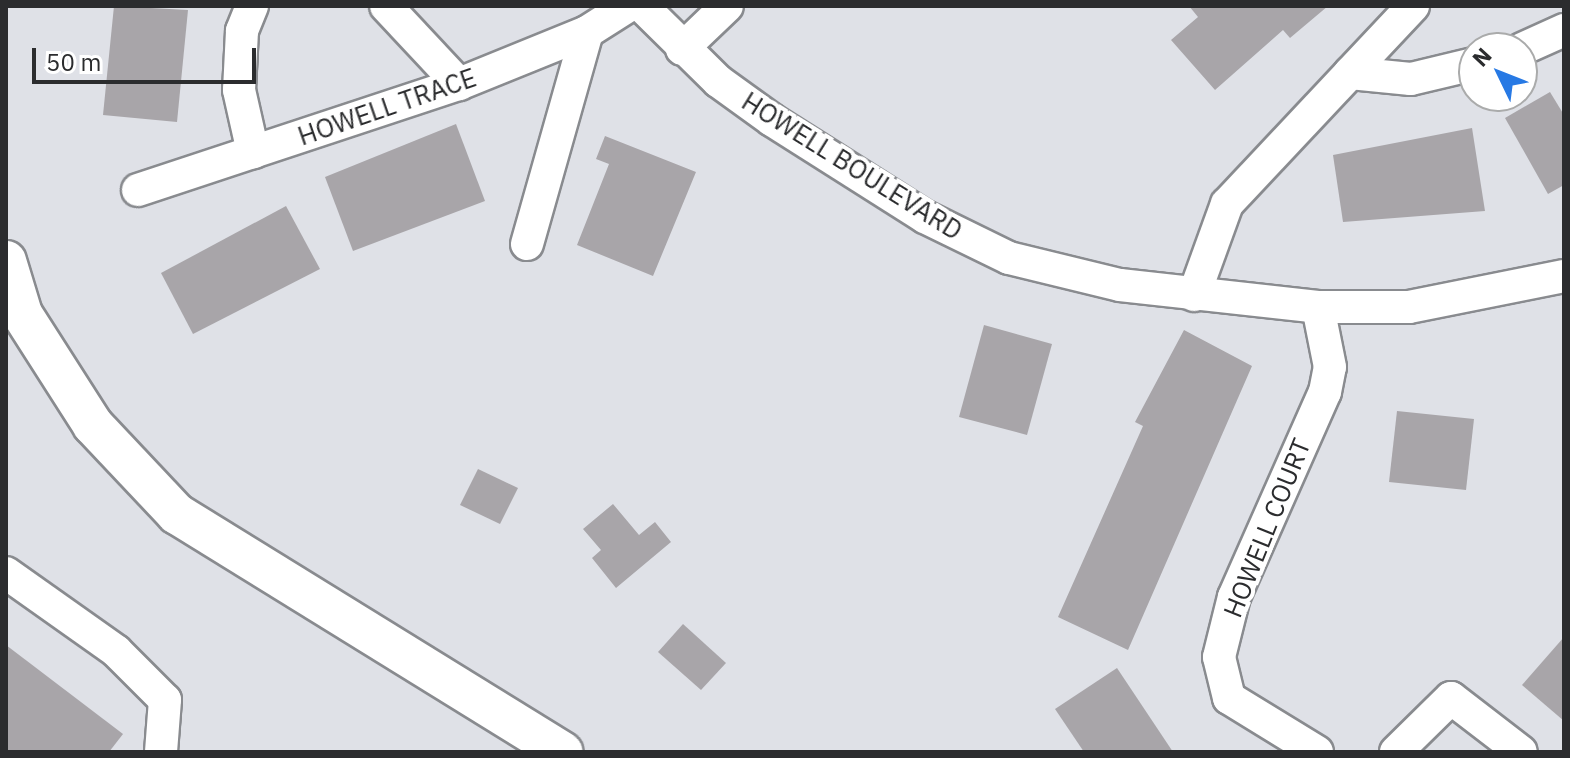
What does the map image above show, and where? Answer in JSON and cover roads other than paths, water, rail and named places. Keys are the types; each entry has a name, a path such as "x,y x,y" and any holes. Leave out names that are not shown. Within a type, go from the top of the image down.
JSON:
{"street":[{"path":"252,6 242,31 239,90 253,152"},
{"path":"386,6 459,84"},
{"name":"HOWELL TRACE","path":"138,190 459,84 587,32 628,6"},
{"name":"HOWELL BOULEVARD","path":"642,6 682,49 772,120 925,217 1009,258 1194,295 1318,307 1409,307 1564,276"},
{"path":"682,49 727,6"},
{"path":"1194,295 1227,204 1413,6"},
{"path":"1538,42 1564,30"},
{"path":"527,244 587,32"},
{"path":"1350,73 1411,79 1458,68"},
{"path":"6,261 22,314 93,425 177,514 562,752"},
{"name":"HOWELL COURT","path":"1317,752 1229,698 1219,657 1234,597 1325,392 1330,367 1318,307"},
{"path":"6,573 116,651 165,700 161,752"},
{"path":"1396,752 1451,698 1521,752"}]}
